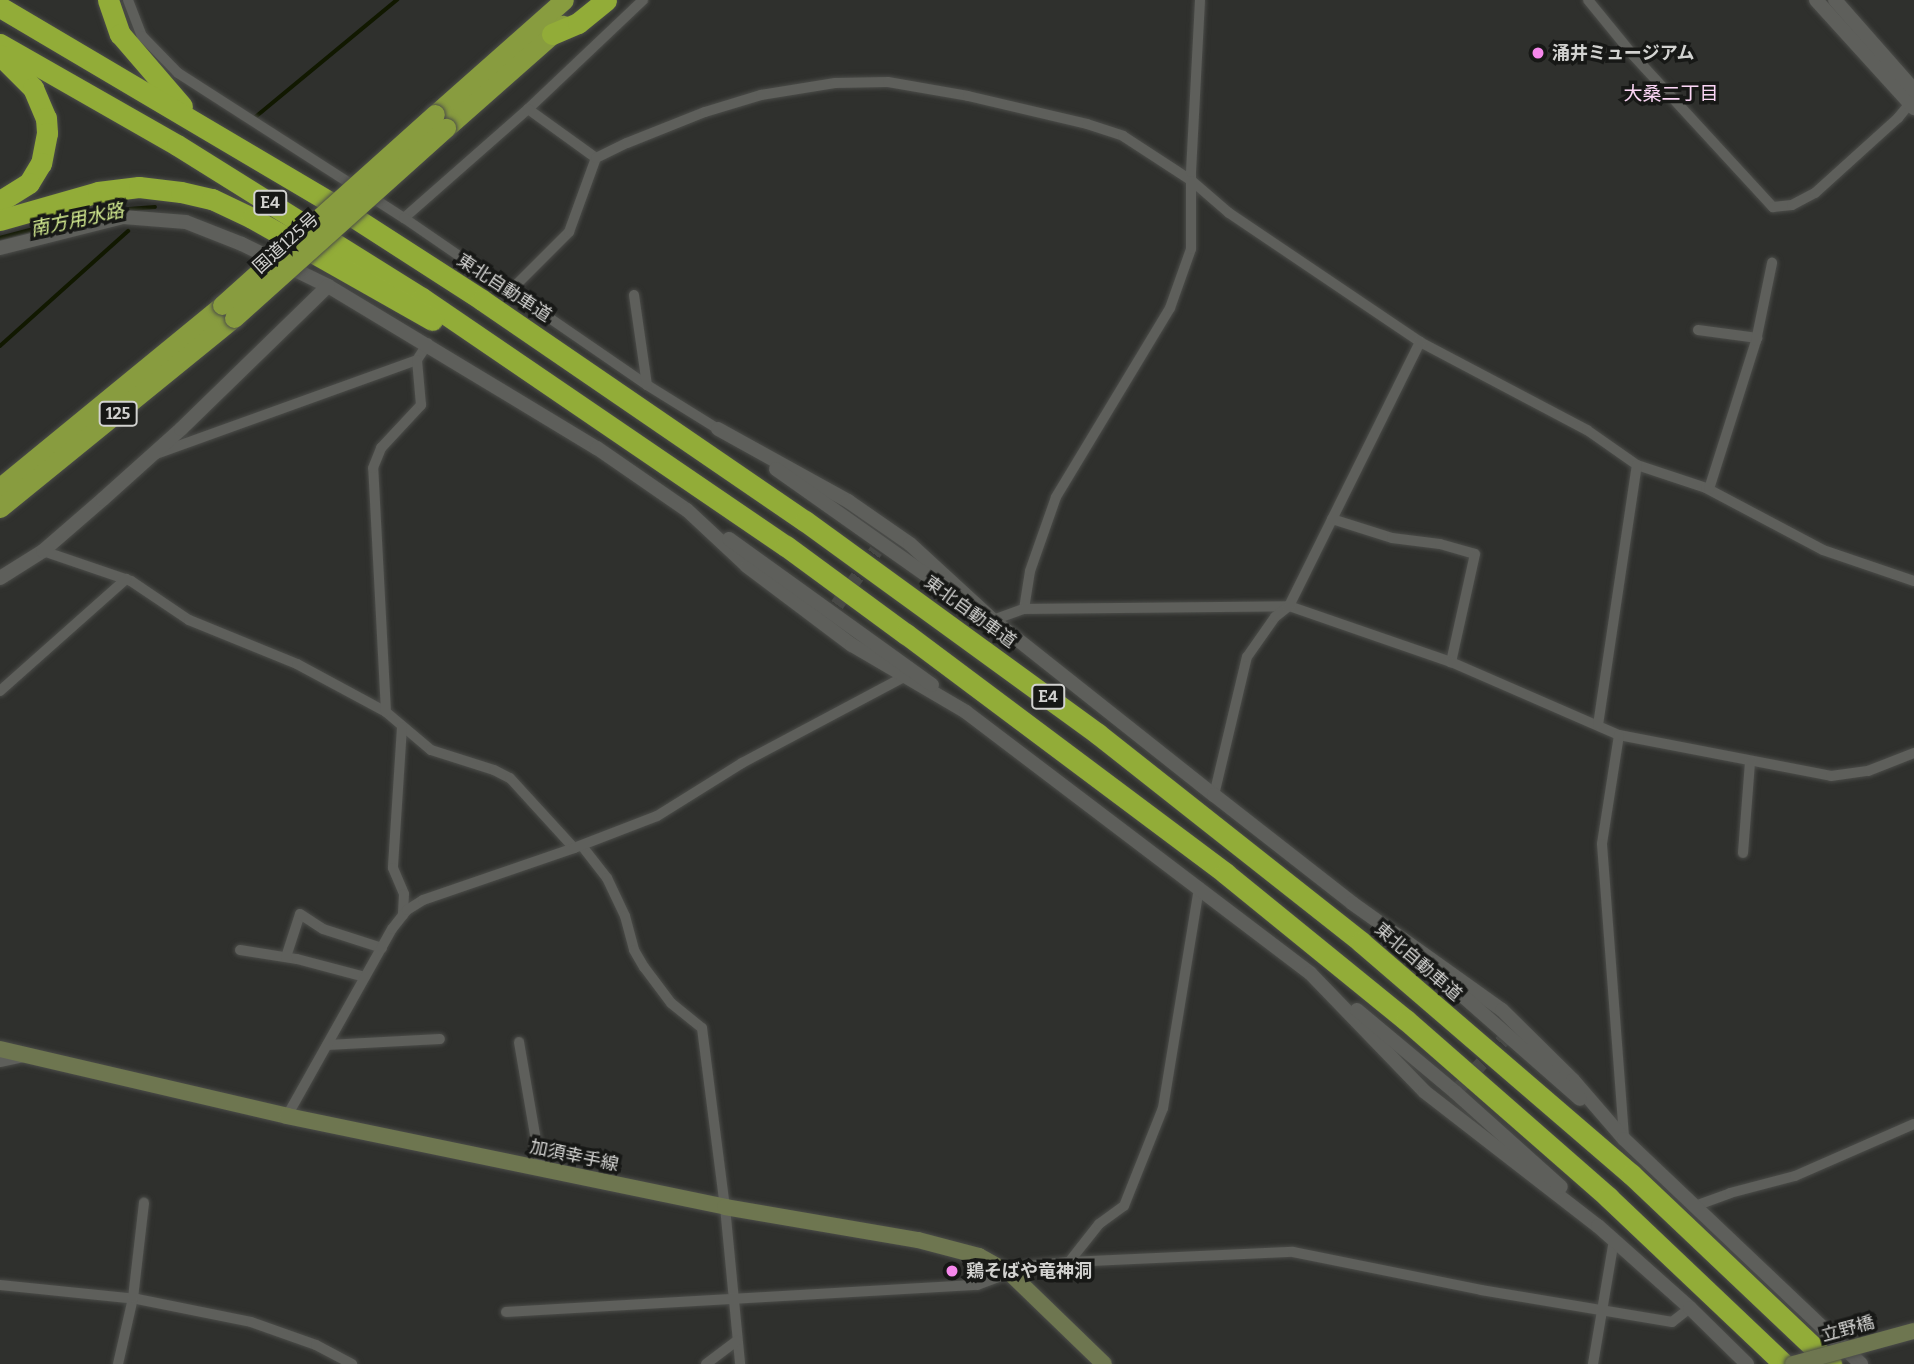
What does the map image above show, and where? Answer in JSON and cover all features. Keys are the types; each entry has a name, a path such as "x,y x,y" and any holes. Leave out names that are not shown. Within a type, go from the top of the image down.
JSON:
{"highway":[{"path":"108,0 120,34 196,122"},
{"name":"国道125号","path":"0,508 228,311 440,121 564,0"},
{"name":"国道125号","path":"440,121 593,0"},
{"path":"552,34 578,23 606,0"},
{"name":"東北自動車道","path":"0,7 341,209 632,400 805,520 1098,734 1361,942 1630,1174 1831,1364"},
{"name":"E4","path":"0,44 177,145 422,298 786,546 1225,873 1406,1020 1578,1171 1784,1364"},
{"path":"0,55 33,88 46,118 47,133 41,163 29,183 0,201"},
{"path":"0,220 97,192 139,187 212,199 252,218 370,286 533,373"},
{"name":"国道125号","path":"0,487 228,311"}],"main road":[{"name":"加須幸手線","path":"0,1049 287,1116 725,1208 918,1240 979,1256 1012,1274 1104,1364"},
{"name":"立野橋","path":"1793,1364 1914,1331"}],"street":[{"path":"128,0 142,36 178,73 512,289 647,385 744,445 808,477 910,544 993,620 1214,795 1404,940 1502,1010 1573,1080 1624,1139"},
{"path":"404,218 528,109 643,0"},
{"path":"1024,609 1030,570 1056,497 1170,308 1191,249 1200,0"},
{"path":"1588,0 1633,55 1773,207 1792,205 1815,193 1913,100"},
{"path":"1816,0 1913,100"},
{"path":"1835,0 1913,100"},
{"path":"512,289 569,232 596,158 705,112 761,95 835,83 887,82 968,96 1087,124 1123,136 1192,181 1229,213 1420,342 1587,430 1637,465 1709,489 1823,550 1914,581"},
{"path":"528,109 596,158"},
{"path":"0,248 123,217 187,222 242,244 328,286 428,343 597,448 835,608 909,674"},
{"path":"1709,489 1757,338 1772,263"},
{"path":"0,578 43,551 150,456 328,286"},
{"path":"634,295 647,385"},
{"path":"1698,330 1757,338"},
{"path":"1214,795 1247,657 1275,617 1289,606 1420,342"},
{"path":"150,456 416,360 428,343"},
{"path":"386,712 373,468 382,448 421,405 416,360"},
{"path":"744,445 878,547 993,620"},
{"path":"1598,726 1637,465"},
{"path":"687,510 747,566 852,645 909,674 966,712 1310,973 1457,1090 1541,1167 1598,1226"},
{"path":"1332,519 1392,538 1440,544 1475,554 1451,662"},
{"path":"43,551 126,579 189,620 297,664 386,712 431,750 481,765 510,778 607,878 625,916 634,950 644,967 671,1003 702,1028 725,1208 740,1364"},
{"path":"0,691 126,579"},
{"path":"993,620 1024,609 1289,606 1451,662 1619,735 1831,776 1868,771 1914,753"},
{"path":"287,1116 382,948 403,915 423,900 578,847 657,816 741,763 909,674"},
{"path":"402,727 393,868 404,894 403,915"},
{"path":"1619,735 1602,845 1624,1139"},
{"path":"1742,853 1750,761"},
{"path":"1069,1262 1099,1224 1124,1206 1163,1108 1199,887"},
{"path":"286,957 300,914 323,929 382,948"},
{"path":"1404,940 1506,1037 1624,1139 1861,1364"},
{"path":"240,950 286,957 365,977"},
{"path":"1310,973 1425,1092 1598,1226 1690,1308 1747,1364"},
{"path":"327,1045 440,1039"},
{"path":"519,1042 541,1169"},
{"path":"0,1062 27,1056"},
{"path":"1695,1206 1730,1193 1795,1176 1914,1124"},
{"path":"118,1364 133,1298 144,1203"},
{"path":"1593,1364 1614,1240"},
{"path":"506,1312 977,1285 1028,1266 1293,1252 1481,1290 1672,1322 1690,1308"},
{"path":"0,1285 133,1298 251,1322 316,1345 352,1364"},
{"path":"706,1364 737,1341"}],"waterway":[{"path":"253,119 397,0"},
{"name":"南方用水路","path":"0,238 102,211 155,207"},
{"path":"0,346 128,231"}],"tunnel":[{"path":"837,605 876,551"},
{"path":"1458,1089 1504,1039"}],"place":[{"name":"涌井ミュージアム","path":"1538,53"},
{"name":"鶏そばや竜神洞","path":"952,1271"}],"district":[{"name":"大桑二丁目","path":"1671,94"}]}
